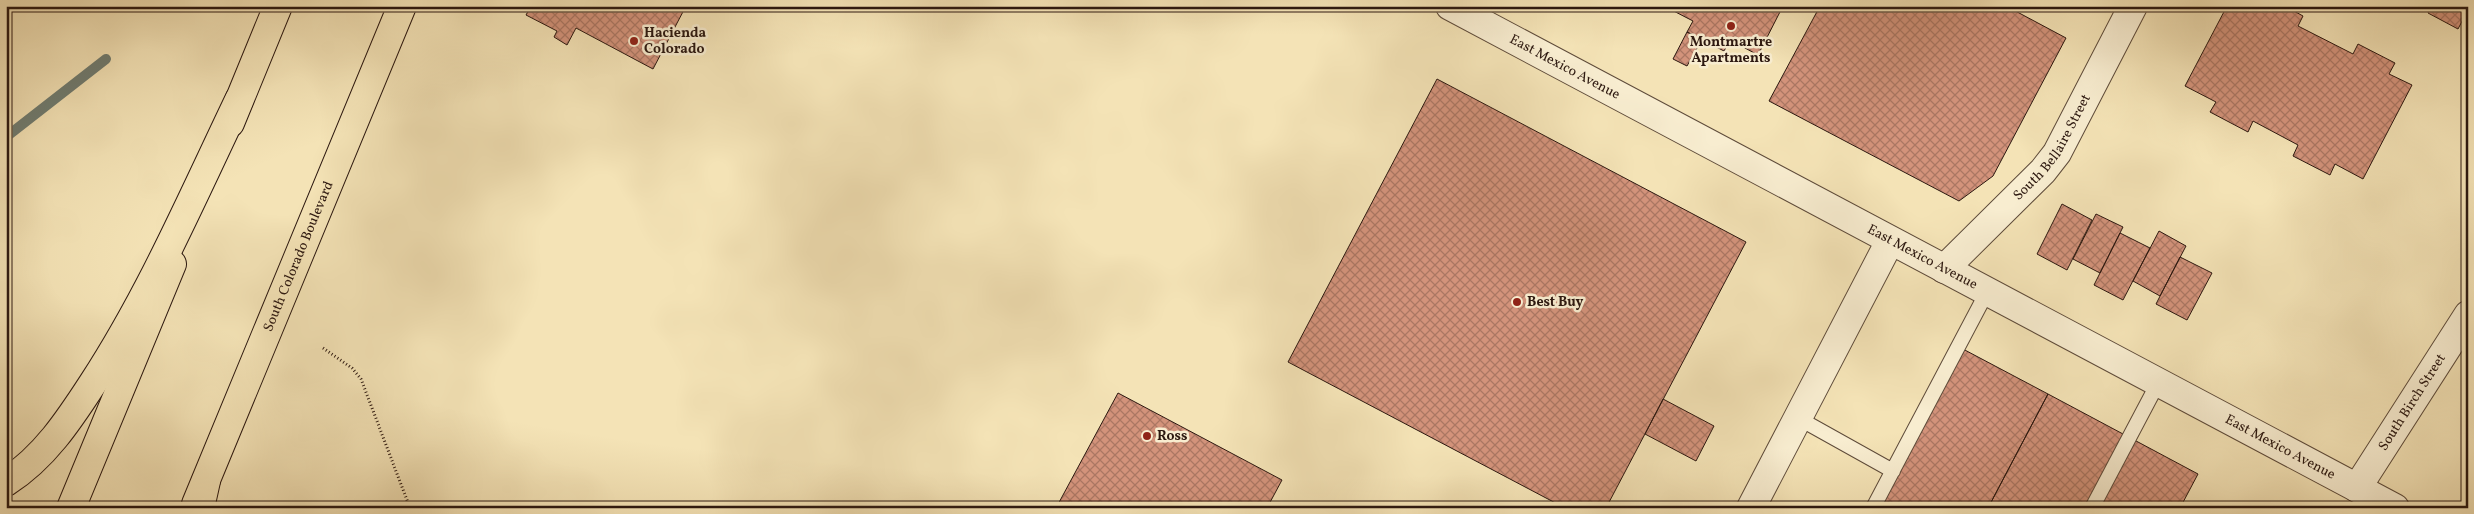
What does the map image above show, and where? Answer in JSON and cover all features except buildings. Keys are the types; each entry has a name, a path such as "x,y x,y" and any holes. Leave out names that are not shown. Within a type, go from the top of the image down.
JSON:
{"main road":[{"path":"71,508 278,6"},
{"name":"South Colorado Boulevard","path":"194,508 402,6"},
{"path":"6,482 30,465 46,449 68,421 111,356 158,271 239,100"},
{"path":"200,508 206,480"}],"street":[{"name":"East Mexico Avenue","path":"1450,6 2395,508"},
{"name":"South Bellaire Street","path":"1944,269 2048,165 2133,6"},
{"path":"1751,508 1890,241"},
{"name":"South Birch Street","path":"2357,488 2468,315"}],"lane":[{"path":"1873,508 1987,292"},
{"path":"2092,508 2158,383"},
{"path":"1798,418 1893,471"}],"path":[{"path":"323,348 352,368 361,379 410,508"}],"waterway":[{"path":"6,137 106,59"}],"place":[{"name":"Montmartre Apartments","path":"1731,26"},
{"name":"Hacienda Colorado","path":"634,41"},
{"name":"Best Buy","path":"1517,302"},
{"name":"Ross","path":"1147,436"}]}
